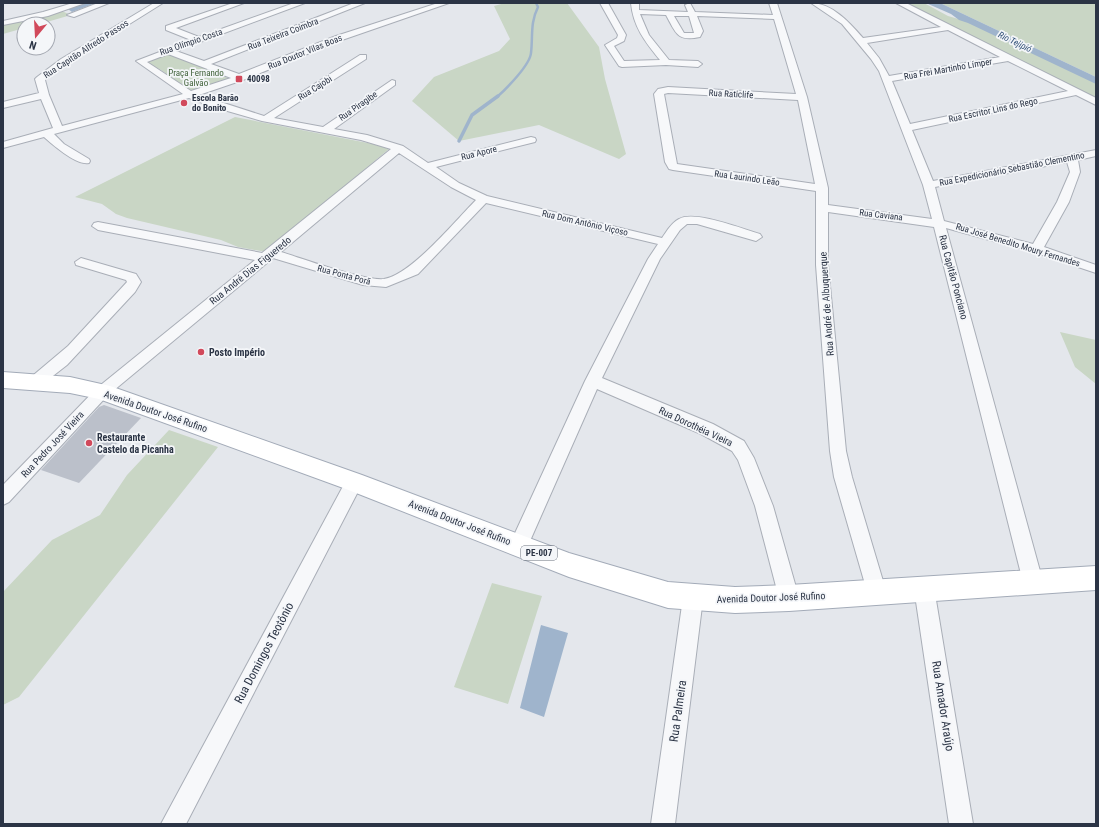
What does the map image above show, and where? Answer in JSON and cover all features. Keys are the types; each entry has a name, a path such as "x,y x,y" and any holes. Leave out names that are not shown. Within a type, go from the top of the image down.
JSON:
{"main road":[{"name":"Avenida Doutor José Rufino","path":"3,380 70,385 102,392 354,482 519,544 569,565 661,594 693,598 735,600 789,598 876,591 1096,578"}],"street":[{"path":"56,3 77,4"},
{"path":"56,19 78,13 105,3"},
{"name":"Rua Capitão Alfredo Passos","path":"59,130 44,95 40,81 43,76 159,3"},
{"name":"Rua Olímpio Costa","path":"191,95 140,61 301,3"},
{"name":"Rua Teixeira Coimbra","path":"204,64 361,3"},
{"name":"Rua Doutor Vilas Boas","path":"3,145 191,95 240,78 339,38 445,3"},
{"path":"604,3 623,37 609,45 620,63 627,65 666,62 698,64"},
{"path":"635,3 636,20 666,62"},
{"path":"669,12 679,33 684,36 699,34 689,3"},
{"name":"Rua André de Albuquerque","path":"773,3 802,97 822,188 822,264 838,452 843,477 876,591"},
{"name":"Rua Capitão Ponciano","path":"815,3 845,22 876,58 907,128 929,184 1033,582"},
{"path":"900,3 1096,102"},
{"path":"6,21 77,4"},
{"path":"200,40 169,28 241,4"},
{"path":"65,8 78,13"},
{"path":"257,10 339,38"},
{"path":"635,12 723,12 777,17"},
{"path":"6,21 16,28"},
{"path":"862,41 949,28"},
{"path":"169,51 240,78"},
{"name":"Rua Cajobi","path":"266,119 363,57"},
{"name":"Rua Frei Martinho Límper","path":"886,79 1010,58"},
{"name":"Rua Piragibe","path":"325,130 392,83"},
{"name":"Rua Raticlife","path":"674,166 670,162 660,92 666,90 802,97"},
{"name":"Rua Escritor Lins do Rego","path":"907,128 1078,92"},
{"path":"3,105 44,95"},
{"name":"Rua Dom Antônio Viçoso","path":"191,95 220,106 266,119 363,137 399,148 455,185 483,199 666,242"},
{"path":"46,133 60,146 85,161"},
{"name":"Rua Apore","path":"428,166 531,140"},
{"name":"Rua André Dias Figueredo","path":"102,392 399,148"},
{"name":"Rua Expedicionário Sebastião Clementino","path":"929,184 1096,153"},
{"path":"1037,249 1063,202 1075,172 1072,158"},
{"name":"Rua Laurindo Leão","path":"674,166 822,188"},
{"name":"Rua Ponta Porã","path":"98,226 268,256 363,281 386,283 413,271 483,199"},
{"name":"Rua Caviana","path":"822,208 939,222"},
{"path":"519,544 593,381 654,259 679,224 690,220 707,221 756,237"},
{"name":"Rua José Benedito Moury Fernandes","path":"939,222 1037,249 1096,269"},
{"path":"35,382 53,370 84,339 130,289 134,282 131,277 81,262"},
{"name":"Rua Dorothéia Vieira","path":"593,381 707,429 738,446 746,458 764,506 789,598"},
{"name":"Rua Pedro José Vieira","path":"3,497 102,392"},
{"name":"Rua Domingos Teotônio","path":"174,824 354,482"},
{"name":"Rua Amador Araújo","path":"924,588 961,824"},
{"name":"Rua Palmeira","path":"663,824 693,598"}],"green space":[{"path":"505,3 567,3 599,47 605,79 626,154 619,159 539,125 459,141 412,101 434,77 499,51 510,39 494,6"},
{"path":"905,3 924,3 948,16 969,22 1096,81 1096,103"},
{"path":"940,3 1096,3 1096,77"},
{"path":"57,9 71,15 56,19 56,16 32,16"},
{"path":"16,20 16,30 3,34 3,24"},
{"name":"Praça Fernando Galvão","path":"168,52 229,79 192,92 161,70 142,61"},
{"path":"235,117 373,144 389,149 266,252 238,247 221,240 127,218 116,214 102,204 75,197"},
{"path":"1060,332 1096,340 1096,384 1075,367"},
{"path":"169,430 218,447 19,697 3,705 3,592 52,540 100,515 127,475"},
{"path":"492,583 542,596 508,704 454,687"}],"water":[{"name":"Rio Tejipió","path":"926,3 940,3 1096,77 1096,84 959,20 951,14"},
{"path":"541,625 568,633 544,717 520,708"}],"building":[{"name":"Restaurante Castelo da Picanha","path":"104,405 141,418 79,483 41,470 99,407"}],"waterway":[{"path":"72,9 92,3"},
{"path":"498,96 517,76 530,58 533,24 538,7 536,3"},
{"path":"459,141 472,115 498,96"}],"place":[{"name":"40098","path":"239,79"},
{"name":"Escola Barão do Bonito","path":"184,103"},
{"name":"Posto Império","path":"201,352"},
{"name":"Restaurante Castelo da Picanha","path":"89,443"}]}
